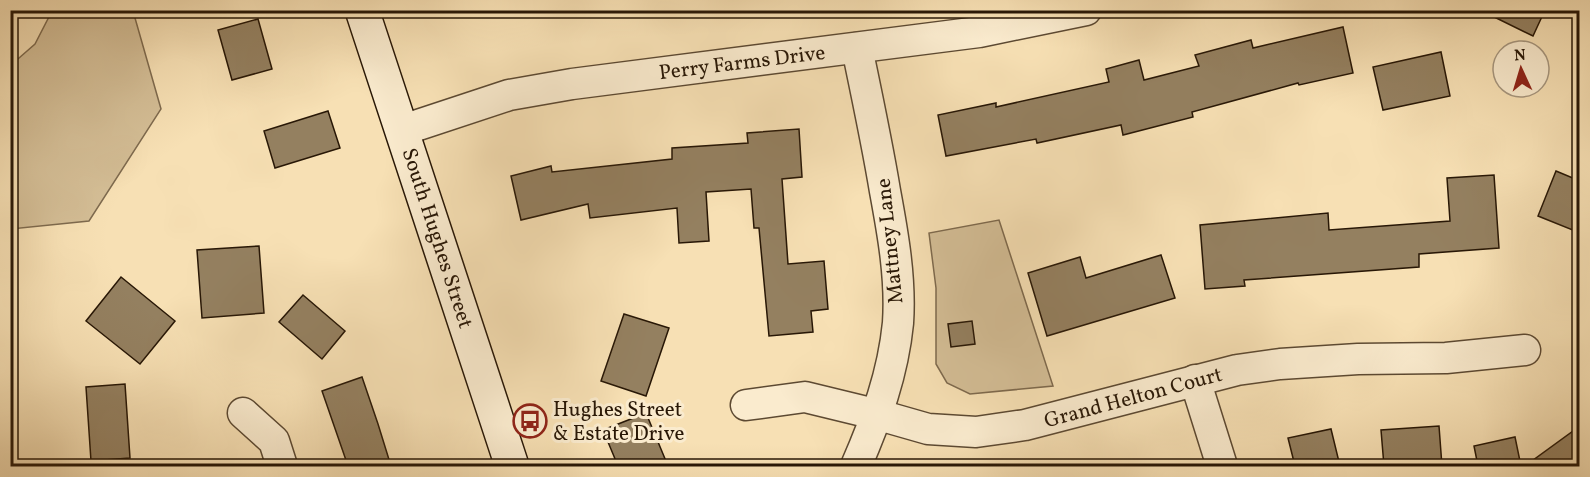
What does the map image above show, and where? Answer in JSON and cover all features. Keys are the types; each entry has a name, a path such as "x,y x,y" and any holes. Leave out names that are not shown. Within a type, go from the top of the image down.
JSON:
{"street":[{"name":"South Hughes Street","path":"362,10 512,466"},
{"name":"Perry Farms Drive","path":"403,130 508,95 572,84 979,32 1086,10"},
{"name":"Mattney Lane","path":"856,466 879,415 898,322 898,278 890,217 857,48"},
{"name":"Grand Helton Court","path":"746,405 806,397 928,429 976,432 1025,425 1237,370 1280,364 1358,359 1446,358 1525,350"},
{"path":"1195,380 1221,466"},
{"path":"243,413 274,441 282,466"}],"shaded area":[{"path":"52,11 133,11 161,109 89,221 11,229 11,65 35,44"},
{"path":"999,220 1053,386 970,394 947,383 936,364 936,288 929,233"}],"building":[{"path":"1480,10 1545,10 1533,36"},
{"path":"258,19 272,69 232,80 218,30"},
{"path":"1343,27 1353,73 1299,85 1298,83 1192,112 1193,117 1123,135 1121,125 1037,143 1036,139 946,156 938,115 996,103 996,107 1109,82 1106,69 1139,60 1144,80 1199,66 1195,55 1251,40 1253,48"},
{"path":"1441,52 1450,96 1383,110 1373,67"},
{"path":"328,111 340,148 275,168 264,131"},
{"path":"799,129 802,177 782,179 788,264 824,261 828,309 811,311 813,332 769,336 759,228 754,228 751,189 706,192 709,241 679,243 677,208 590,218 588,204 521,220 511,176 551,166 552,172 672,159 672,148 748,143 747,133"},
{"path":"1556,171 1580,181 1580,233 1538,216"},
{"path":"1494,175 1499,248 1419,254 1419,267 1244,280 1245,286 1205,289 1200,225 1328,213 1329,230 1450,221 1447,178"},
{"path":"259,246 264,313 202,318 197,250"},
{"path":"1161,255 1175,298 1047,336 1028,273 1080,257 1086,278"},
{"path":"121,277 175,321 140,364 86,321"},
{"path":"303,295 345,331 322,359 279,322"},
{"path":"624,314 669,328 646,396 601,381"},
{"path":"972,321 975,344 951,347 948,324"},
{"path":"362,377 391,466 348,466 322,391"},
{"path":"125,384 130,458 91,461 86,387"},
{"path":"646,413 668,466 618,466 603,430"},
{"path":"1439,426 1442,466 1384,466 1381,430"},
{"path":"1580,426 1580,466 1525,466"},
{"path":"1331,429 1340,466 1295,466 1288,438"},
{"path":"1515,437 1521,466 1478,466 1474,446"}],"place":[{"name":"Hughes Street & Estate Drive","path":"530,421"}]}
